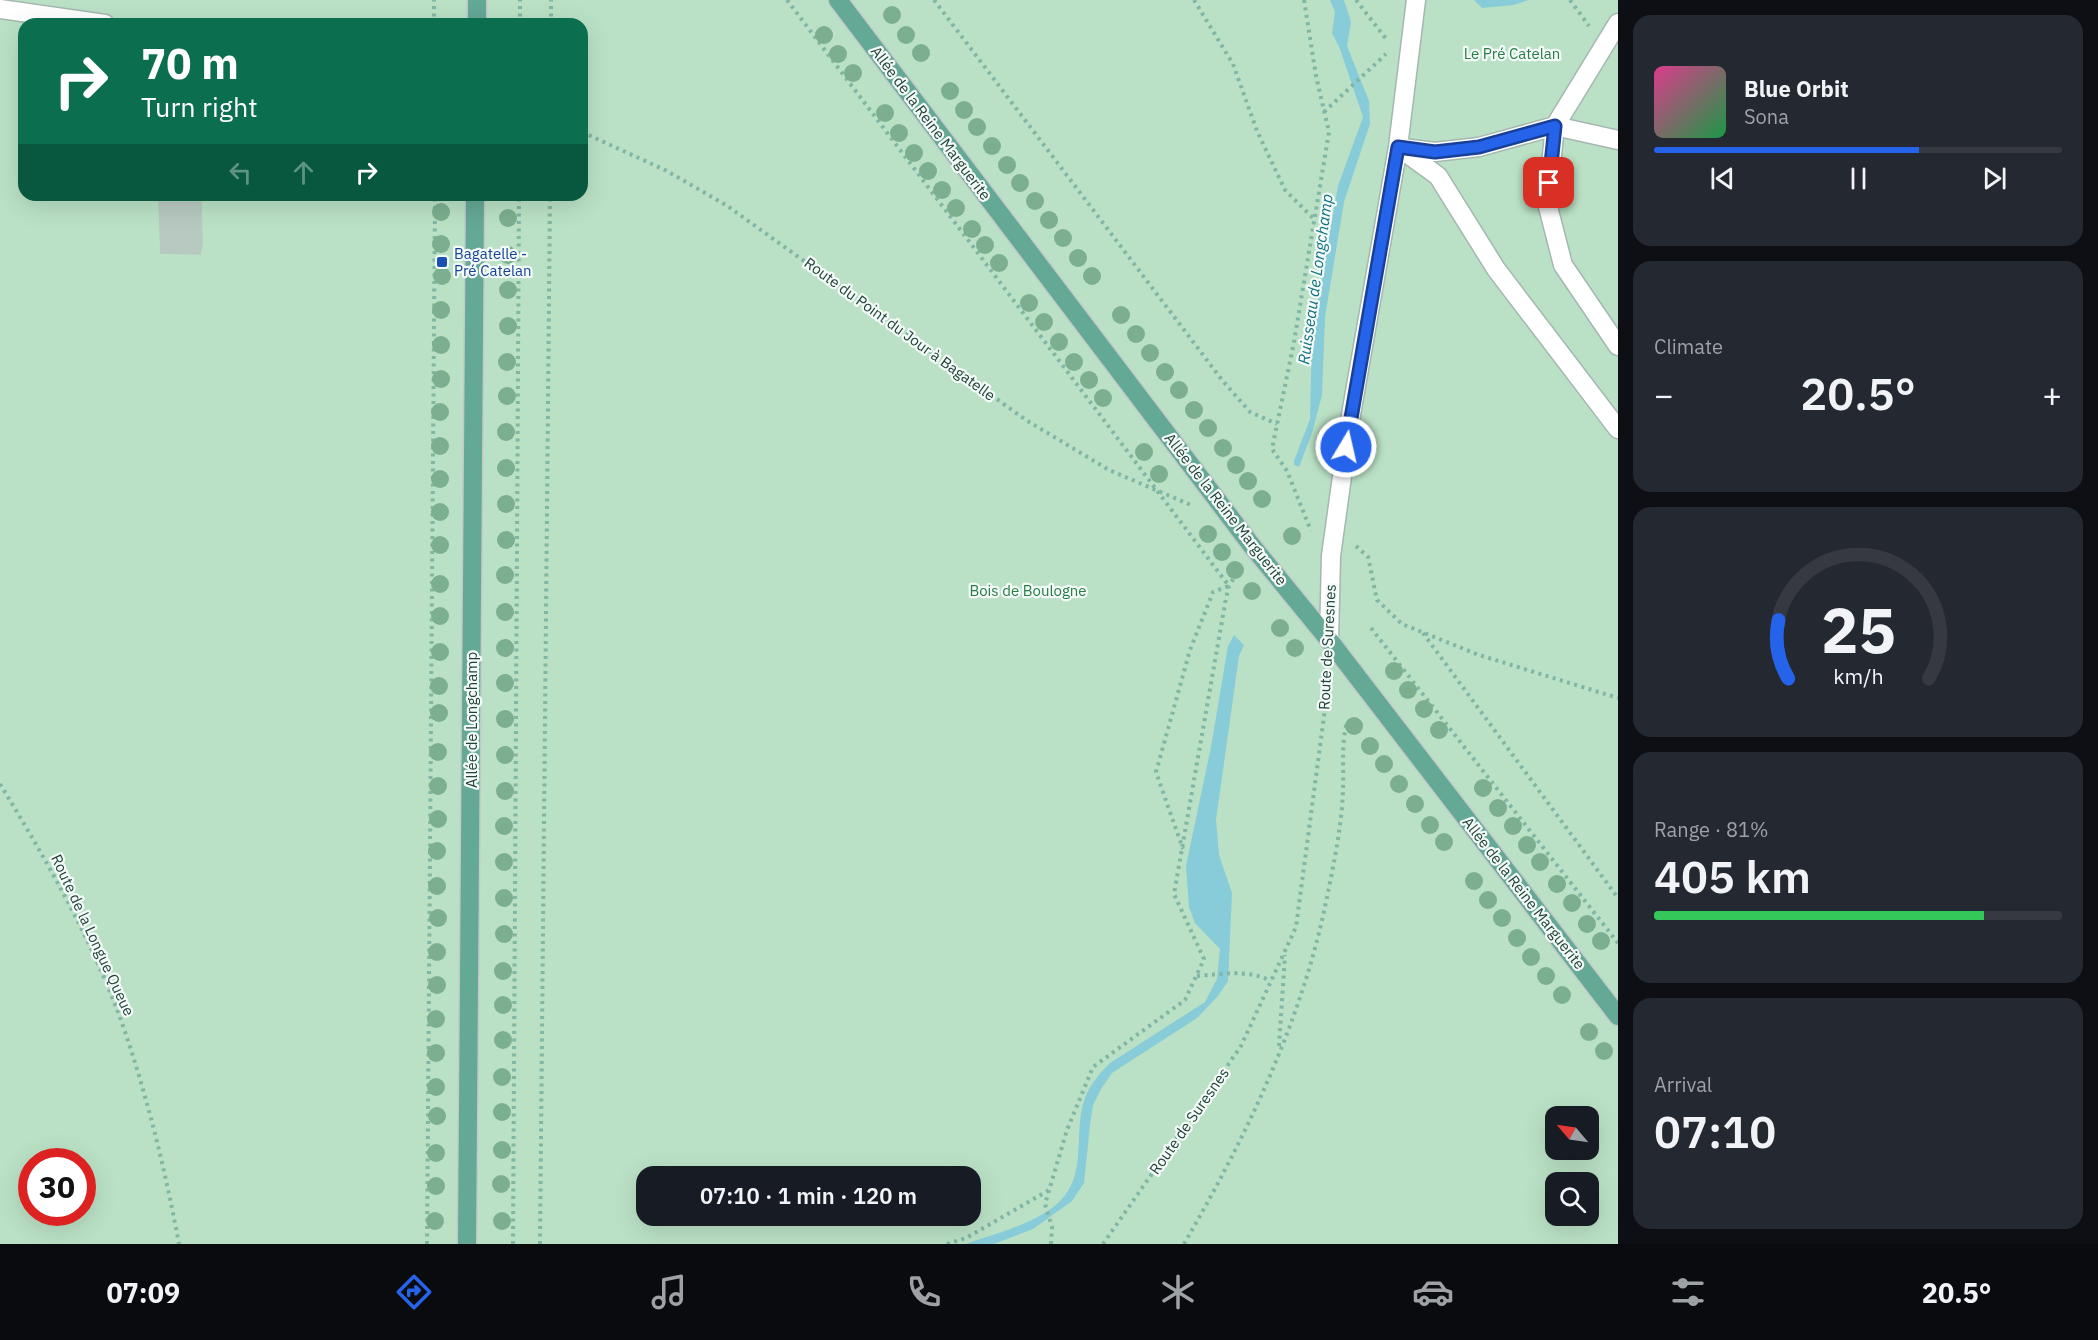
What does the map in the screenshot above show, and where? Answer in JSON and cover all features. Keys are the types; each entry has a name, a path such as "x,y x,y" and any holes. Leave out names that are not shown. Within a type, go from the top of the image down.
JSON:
{"main road":[{"path":"477,0 477,18"},
{"name":"Allée de la Reine Marguerite","path":"838,0 1252,546 1329,640 1618,1016"},
{"name":"Allée de Longchamp","path":"467,1244 475,201"}],"street":[{"name":"Route de Suresnes","path":"1329,640 1331,556 1349,426 1398,147 1416,0"},
{"path":"0,9 63,18"},
{"path":"1618,23 1555,126 1547,203 1563,265 1618,346"},
{"path":"1398,147 1435,152 1479,147 1555,126 1618,140"},
{"path":"1398,147 1438,176 1496,269 1618,429"}],"path":[{"path":"434,0 434,18"},
{"path":"520,0 520,18"},
{"path":"551,0 551,18"},
{"path":"787,0 1229,586"},
{"path":"934,0 1222,380 1250,411 1277,424"},
{"path":"1194,0 1233,64 1257,131 1285,190 1314,219"},
{"path":"1304,0 1329,132 1294,342 1272,449 1287,471 1319,550 1331,556"},
{"path":"1324,112 1393,47 1356,0"},
{"path":"1570,0 1603,47"},
{"name":"Route du Point du Jour à Bagatelle","path":"588,135 665,170 726,205 1026,420 1109,471 1184,504 1224,508"},
{"path":"426,1244 435,201"},
{"path":"513,1244 519,201"},
{"path":"540,1244 549,201"},
{"path":"1335,528 1368,557 1377,600 1402,624 1479,655 1618,698"},
{"path":"1052,1244 1052,1227 1045,1204 1067,1131 1093,1067 1185,1000 1204,959 1174,894 1229,586 1252,546"},
{"path":"1183,849 1156,772 1190,650 1213,592 1229,586"},
{"path":"1371,628 1618,943"},
{"path":"1423,632 1618,898"},
{"name":"Route de Suresnes","path":"1103,1244 1241,1046 1296,927 1325,709 1329,640"},
{"path":"1184,1244 1245,1130 1310,969 1327,897 1343,791 1344,736 1347,722"},
{"name":"Route de la Longue Queue","path":"0,784 35,842 68,905 122,1023 165,1170 179,1244"},
{"path":"1278,1053 1285,951"},
{"path":"1197,976 1256,974 1271,981"},
{"path":"947,1244 966,1238 1049,1189"}],"green space":[{"name":"Bois de Boulogne","path":"0,0 1618,0 1618,1244 0,1244"}],"water":[{"path":"1330,0 1344,0 1351,22 1347,46 1369,101 1370,124 1344,202 1325,317 1322,395 1312,433 1299,467 1294,465 1294,461 1310,419 1312,334 1338,186 1363,117 1340,49 1332,33 1335,12"},
{"path":"1474,0 1528,0 1514,5 1482,8"},
{"path":"1234,635 1244,645 1239,656 1216,820 1219,855 1232,893 1228,981 1218,996 1197,1018 1112,1073 1093,1105 1084,1183 1072,1201 1033,1229 994,1244 966,1244 1027,1222 1050,1210 1059,1202 1074,1179 1081,1114 1086,1096 1094,1081 1110,1063 1205,1002 1217,979 1220,949 1195,923 1189,907 1186,866 1211,747 1228,646"}],"building":[{"path":"159,202 201,202 202,244 200,254 161,253"}],"place":[{"name":"Bagatelle - Pré Catelan","path":"442,262"}],"route":[{"path":"1346,447 1398,147 1435,152 1479,147 1555,126 1549,183"}],"park label":[{"name":"Le Pré Catelan","path":"1512,53"}],"water label":[{"name":"Ruisseau de Longchamp","path":"1315,279"}]}
